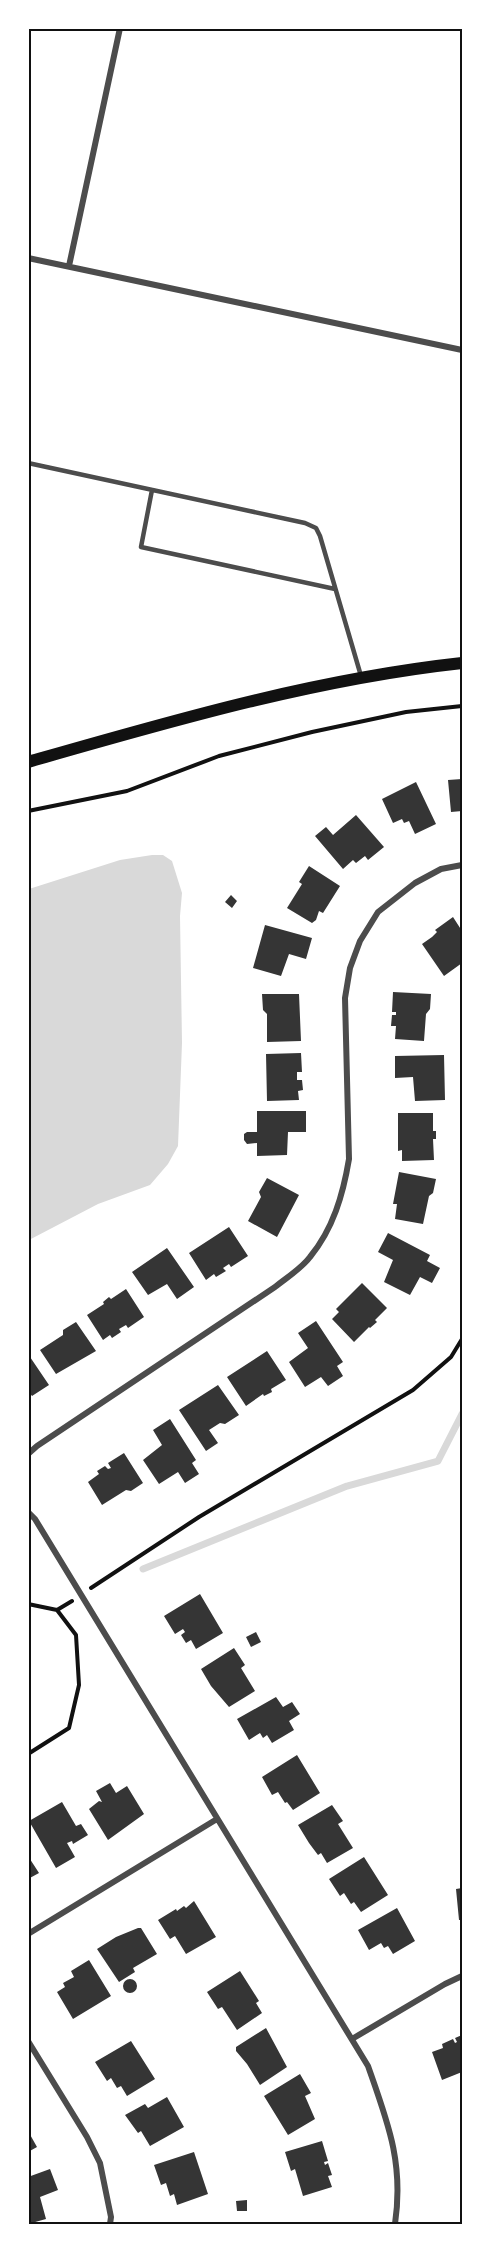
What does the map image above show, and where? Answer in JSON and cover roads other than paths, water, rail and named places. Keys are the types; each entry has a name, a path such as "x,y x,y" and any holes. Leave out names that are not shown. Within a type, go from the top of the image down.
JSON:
{"main road":[{"path":"28,762 256,701 405,670 462,663"}],"street":[{"path":"69,267 120,28"},
{"path":"28,258 462,350"},
{"path":"28,1454 274,1287 309,1259 331,1226 350,1159 345,999 350,968 360,941 378,912 415,883 441,869 462,865"},
{"path":"28,1512 35,1519 368,2066 391,2130 397,2163 399,2198 395,2224"},
{"path":"28,1934 217,1819"},
{"path":"352,2039 462,1976"},
{"path":"28,2042 87,2137 100,2163 111,2217 110,2224"}],"lane":[{"path":"28,463 305,523 316,528 362,678"},
{"path":"153,490 141,547 335,589"}],"waterway":[{"path":"143,1569 347,1486 438,1461 462,1414"}]}
